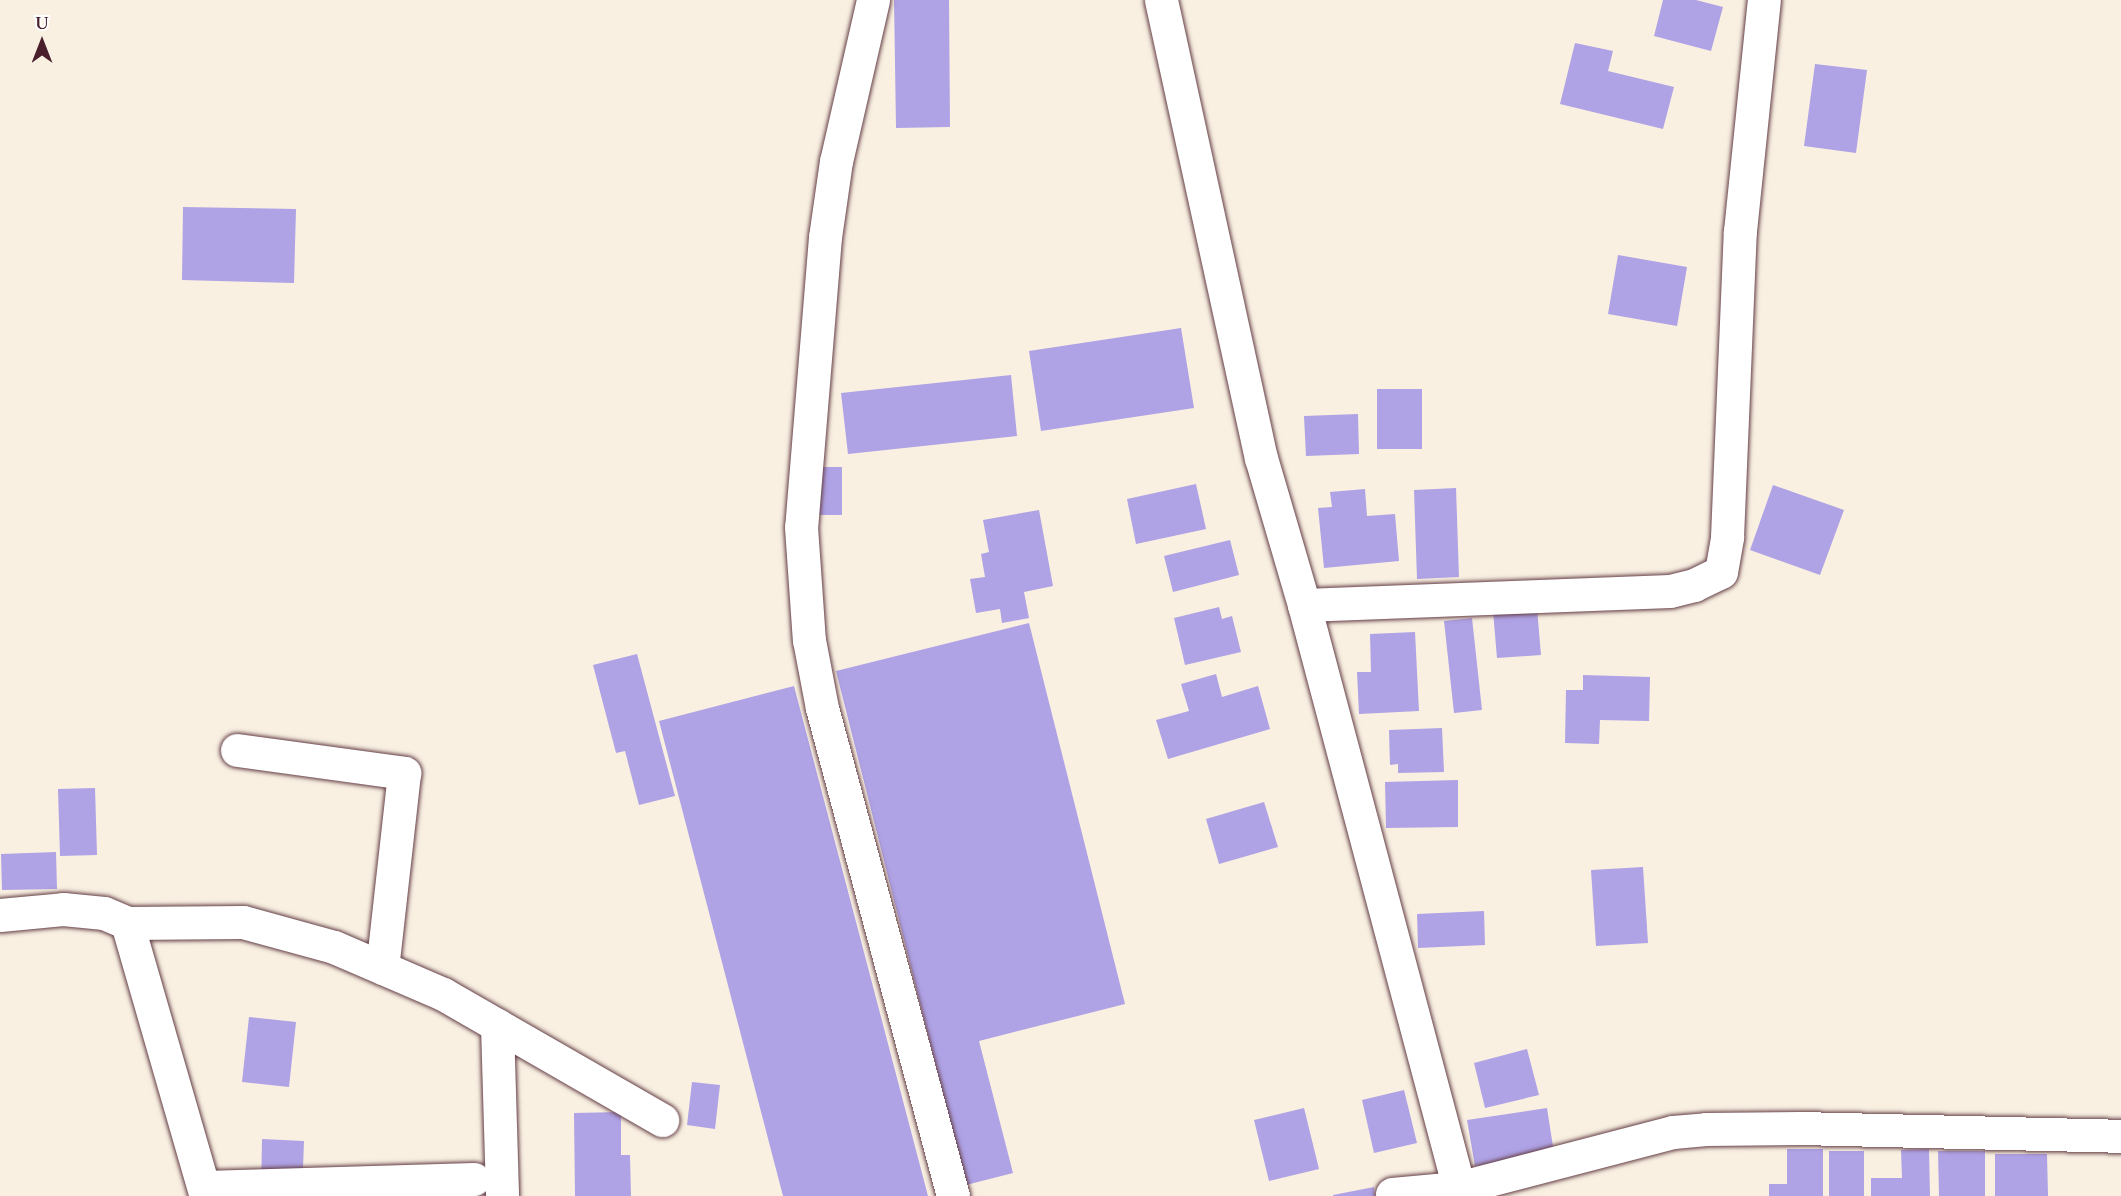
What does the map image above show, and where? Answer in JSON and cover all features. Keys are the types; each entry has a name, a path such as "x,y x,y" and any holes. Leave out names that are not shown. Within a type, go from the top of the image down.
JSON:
{"street":[{"path":"873,0 836,161 825,237 802,538 809,640 822,708 953,1196"},
{"path":"1161,0 1255,435 1304,605 1459,1192"},
{"path":"1304,605 1670,591 1694,585 1721,572 1727,537 1740,231 1764,0"},
{"path":"237,750 404,773 382,968"},
{"path":"0,915 63,909 104,913 128,923 243,922 334,947 443,994 662,1120"},
{"path":"128,923 205,1191 474,1179"},
{"path":"497,1025 502,1196"},
{"path":"1392,1194 1459,1192 1673,1132 1706,1129 1800,1128 2121,1136"}],"building":[{"path":"894,0 949,0 950,127 896,128"},
{"path":"1663,0 1696,0 1723,7 1711,51 1654,36"},
{"path":"1575,43 1613,51 1608,71 1674,87 1663,129 1560,104"},
{"path":"1815,64 1867,70 1856,153 1804,146"},
{"path":"183,207 296,209 294,283 182,280"},
{"path":"1618,255 1687,267 1677,326 1608,314"},
{"path":"1181,328 1194,408 1041,431 1029,351"},
{"path":"1011,375 1017,436 848,454 841,393"},
{"path":"1377,389 1422,389 1422,449 1377,449"},
{"path":"1358,414 1359,454 1306,456 1304,416"},
{"path":"811,467 842,467 842,515 811,515"},
{"path":"1196,484 1206,529 1136,544 1127,499"},
{"path":"1773,485 1844,510 1820,575 1750,550"},
{"path":"1456,488 1459,577 1417,579 1414,490"},
{"path":"1365,489 1367,516 1395,514 1399,561 1324,568 1318,508 1332,507 1330,492"},
{"path":"1039,510 1053,586 1024,592 1029,618 1002,623 1000,609 976,613 970,579 985,577 981,554 989,552 983,520"},
{"path":"1230,540 1239,575 1173,592 1164,556"},
{"path":"1219,607 1222,619 1232,616 1241,652 1185,665 1174,618"},
{"path":"1537,608 1541,655 1497,658 1493,611"},
{"path":"1472,618 1482,710 1454,713 1444,621"},
{"path":"1029,623 1125,1004 979,1041 1013,1173 966,1185 836,671"},
{"path":"1415,632 1419,711 1359,714 1357,672 1371,672 1370,634"},
{"path":"637,654 675,796 639,805 625,751 616,753 593,665"},
{"path":"1216,674 1222,697 1258,686 1270,729 1168,759 1156,720 1189,711 1181,684"},
{"path":"1583,675 1650,677 1649,721 1600,720 1599,744 1565,743 1566,690 1583,690"},
{"path":"794,686 928,1196 783,1196 659,721"},
{"path":"1442,728 1444,772 1398,773 1398,764 1390,765 1389,730"},
{"path":"1458,780 1458,827 1386,828 1385,782"},
{"path":"95,788 97,855 60,856 58,789"},
{"path":"1264,802 1278,847 1219,864 1206,819"},
{"path":"56,852 57,889 2,890 1,854"},
{"path":"1643,867 1648,943 1596,946 1591,870"},
{"path":"1484,911 1485,945 1418,948 1417,914"},
{"path":"249,1017 296,1022 289,1087 242,1082"},
{"path":"1527,1049 1539,1095 1485,1108 1474,1063"},
{"path":"692,1082 720,1085 715,1129 687,1125"},
{"path":"1404,1090 1417,1143 1374,1153 1362,1100"},
{"path":"1304,1108 1319,1169 1269,1181 1254,1120"},
{"path":"1547,1108 1554,1153 1475,1166 1467,1120"},
{"path":"621,1112 621,1155 630,1155 631,1196 575,1196 574,1113"},
{"path":"262,1139 304,1141 302,1195 261,1194"},
{"path":"1787,1149 1823,1149 1823,1196 1769,1196 1769,1184 1787,1184"},
{"path":"1929,1149 1930,1196 1871,1196 1871,1178 1902,1178 1901,1150"},
{"path":"1829,1151 1864,1151 1864,1196 1829,1196"},
{"path":"1938,1151 1985,1151 1985,1196 1939,1196"},
{"path":"1995,1154 2047,1154 2048,1196 1995,1196"},
{"path":"1374,1187 1375,1196 1333,1196 1333,1195"}]}
